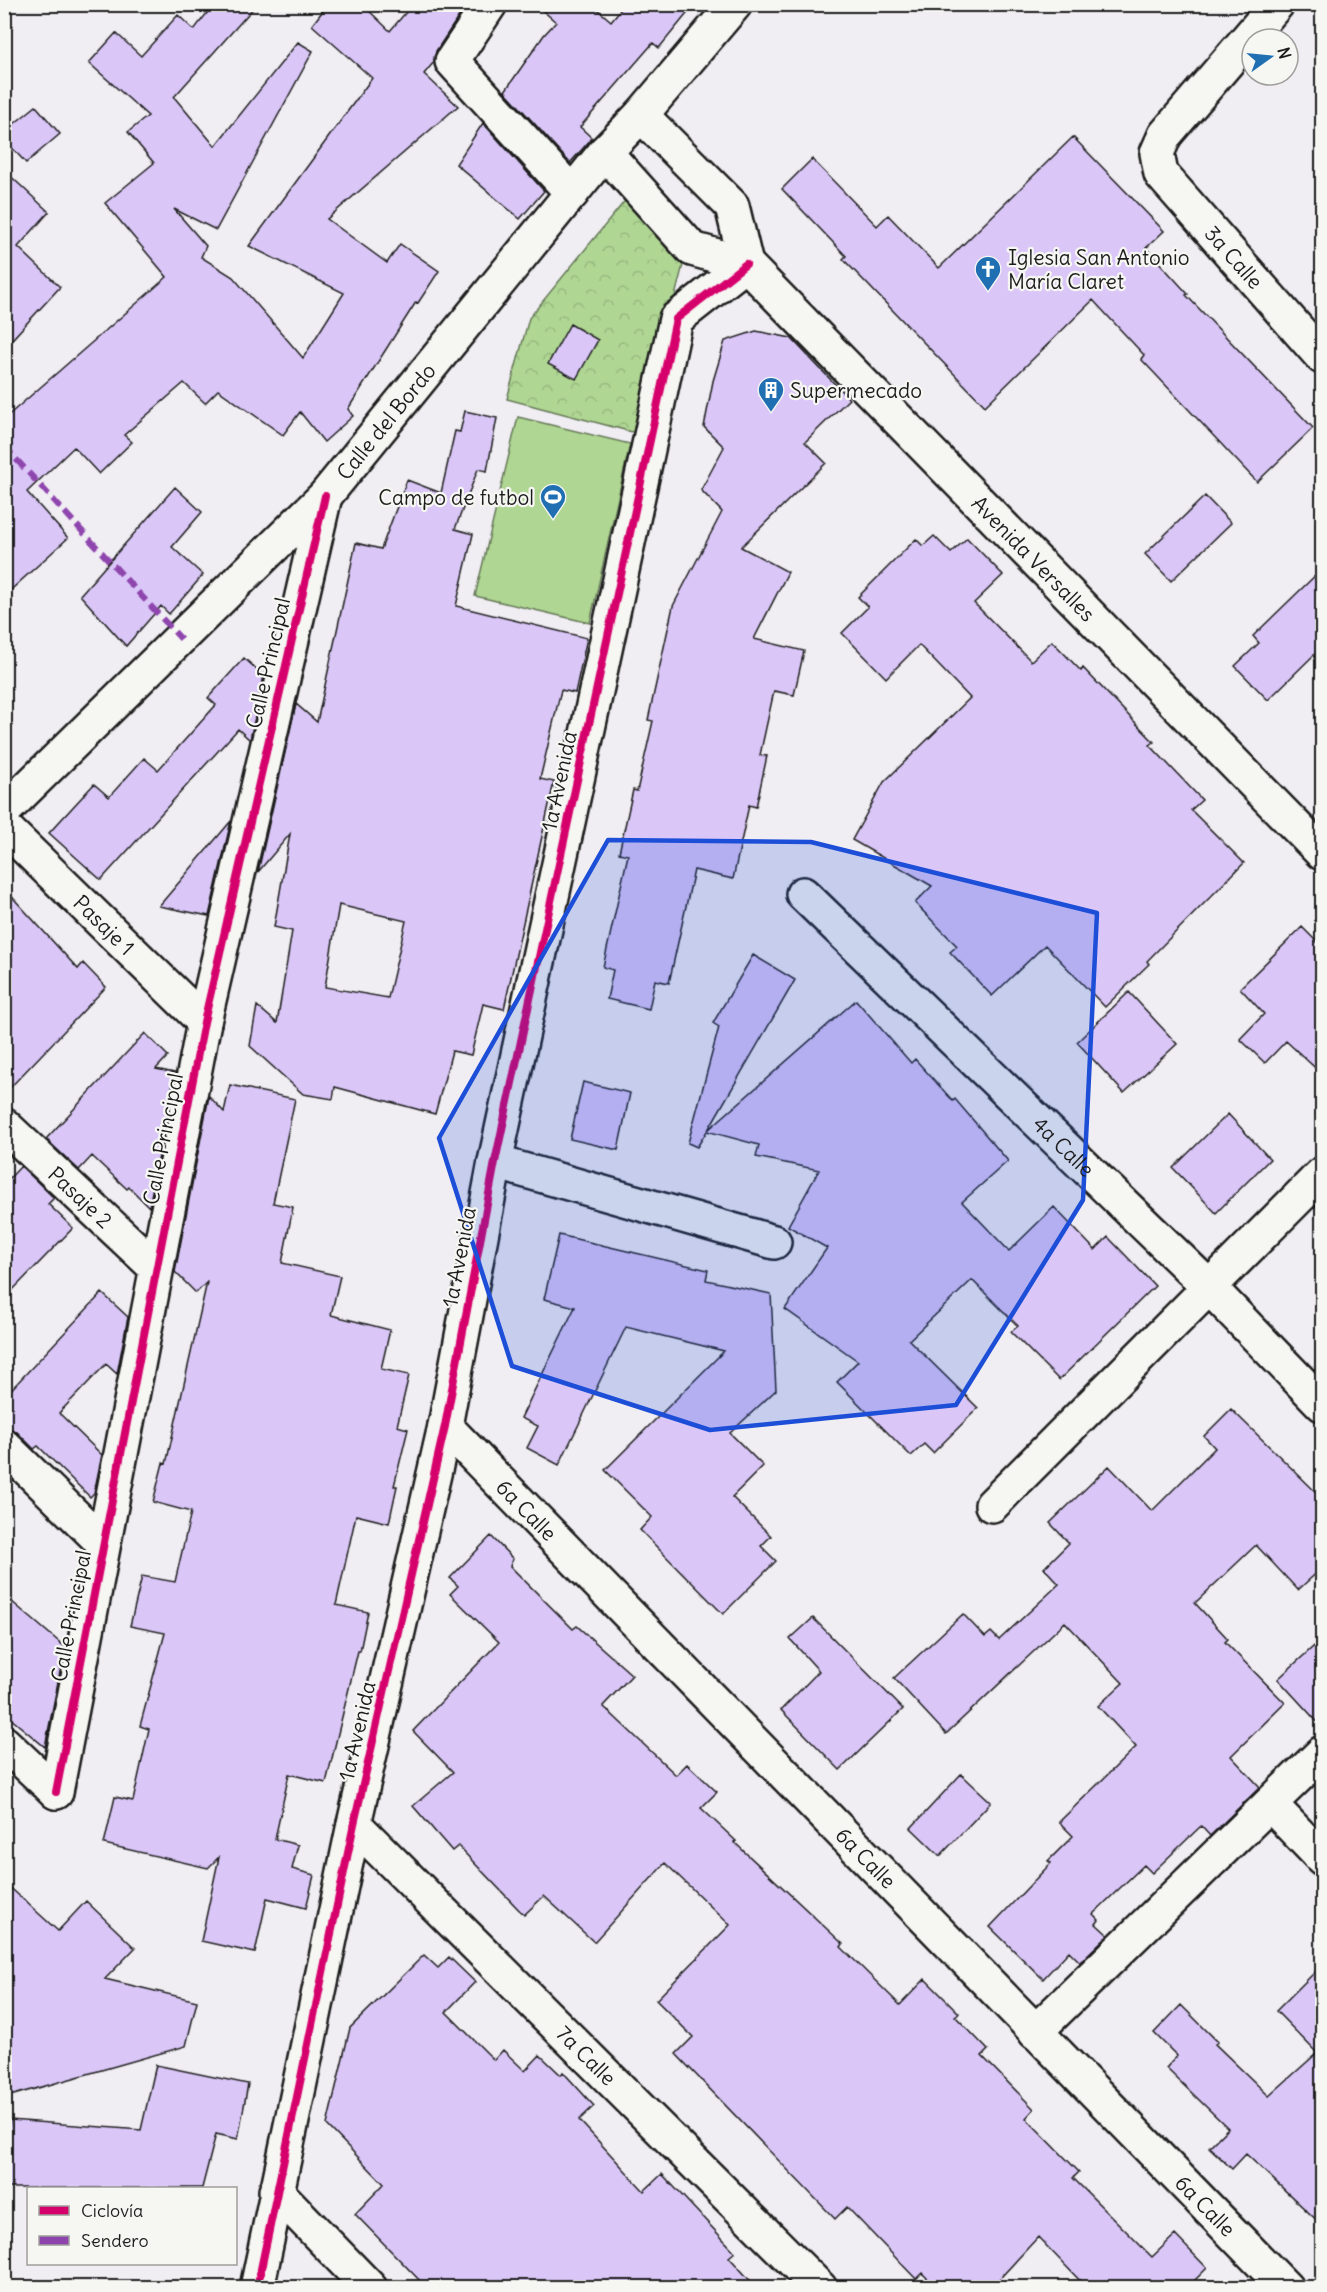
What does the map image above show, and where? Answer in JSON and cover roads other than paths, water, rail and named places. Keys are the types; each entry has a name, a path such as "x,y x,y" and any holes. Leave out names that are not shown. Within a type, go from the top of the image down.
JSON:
{"street":[{"path":"490,4 452,61 572,193"},
{"name":"Calle del Bordo","path":"4,811 325,496 605,152 641,115 735,4"},
{"name":"3a Calle","path":"1277,4 1165,135 1157,153 1161,174 1323,357"},
{"path":"605,152 692,249 746,264 732,206 641,115"},
{"name":"Avenida Versalles","path":"746,264 1323,853"},
{"name":"1a Avenida","path":"257,2288 354,1824 446,1426 495,1162 676,319 746,264"},
{"name":"Calle Principal","path":"4,1743 56,1792 204,1022 325,496"},
{"name":"Pasaje 1","path":"4,826 204,1022"},
{"name":"4a Calle","path":"803,894 1210,1288 1323,1404"},
{"name":"Pasaje 2","path":"4,1125 156,1268"},
{"path":"495,1162 774,1242"},
{"path":"992,1505 1323,1174"},
{"name":"6a Calle","path":"446,1426 1286,2288"},
{"path":"4,1446 103,1543"},
{"path":"1035,2032 1323,1753"},
{"path":"1270,1804 1323,1858"},
{"name":"7a Calle","path":"354,1824 820,2288"},
{"path":"276,2191 370,2288"}],"place":[{"name":"Iglesia San Antonio María Claret","path":"988,292"},
{"name":"Supermecado","path":"771,413"},
{"name":"Campo de futbol","path":"553,520"}]}
